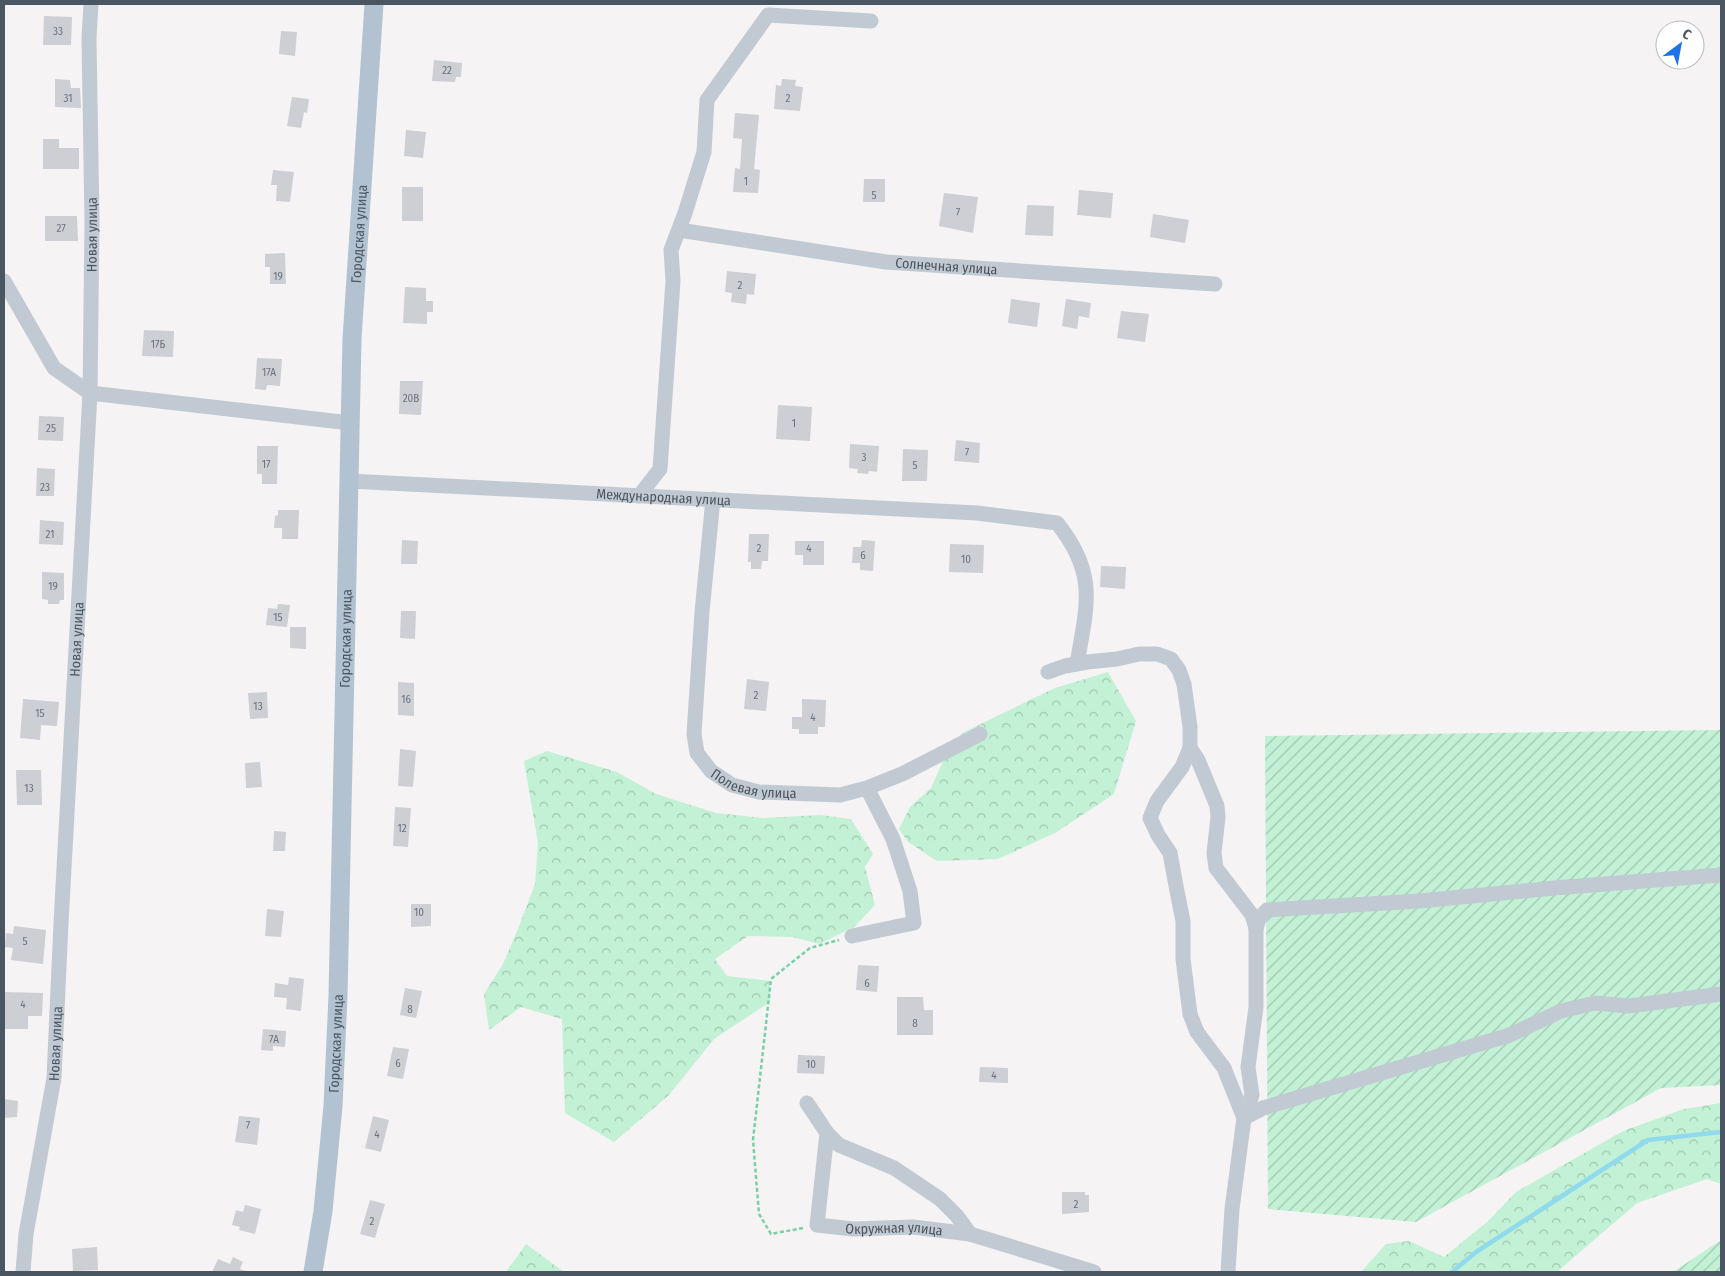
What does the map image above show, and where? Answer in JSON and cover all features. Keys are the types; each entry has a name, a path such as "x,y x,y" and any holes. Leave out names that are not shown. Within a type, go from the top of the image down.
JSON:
{"main road":[{"name":"Городская улица","path":"313,1272 323,1210 333,1106 338,977 352,339 374,4"}],"street":[{"name":"Новая улица","path":"23,1272 26,1234 54,1078 60,923 90,393 92,212 89,38 91,4"},
{"path":"639,496 660,469 672,281 671,250 704,152 706,100 768,15 871,21"},
{"name":"Солнечная улица","path":"679,230 886,262 1215,284"},
{"path":"4,281 54,368 90,393 350,423"},
{"name":"Международная улица","path":"349,481 977,513 1057,523 1074,549 1084,574 1087,592 1086,615 1077,664"},
{"name":"Полевая улица","path":"713,499 702,612 694,734 697,752 711,771 732,784 759,792 840,795 867,788 902,774 980,734"},
{"path":"1048,672 1065,666 1139,654 1157,654 1171,659 1179,670 1184,684 1190,727 1190,748 1182,768 1157,801 1150,818 1170,853 1183,921 1183,959 1190,1014 1198,1032 1224,1068 1244,1118"},
{"path":"1190,748 1198,760 1218,806 1214,853 1216,868 1252,915 1256,928 1256,1007 1248,1067 1252,1096 1244,1118 1232,1210 1228,1272"},
{"path":"852,936 914,924 910,891 894,839 867,788"},
{"path":"1256,928 1259,919 1266,910 1420,901 1721,875"},
{"path":"1244,1118 1263,1108 1510,1035 1561,1011 1595,1003 1628,1006 1721,994"},
{"path":"807,1102 827,1133 839,1145 894,1168 940,1199 957,1216 970,1234"},
{"path":"818,1225 827,1133"},
{"name":"Окружная улица","path":"818,1225 853,1229 913,1227 970,1234 1094,1272"}],"path":[{"path":"818,1225 771,1234 759,1214 752,1140 771,979 810,948 852,936"}],"green space":[{"path":"1108,672 1136,721 1114,794 1055,833 998,859 937,861 908,842 899,829 910,807 931,788 944,759 962,733 1055,688"},
{"path":"1721,730 1721,1085 1661,1088 1416,1222 1268,1209 1265,736"},
{"path":"547,751 617,772 656,794 716,813 763,818 820,815 851,819 873,854 865,867 875,905 854,927 819,944 793,937 748,936 715,959 727,976 770,981 770,1002 714,1039 669,1095 614,1142 565,1113 562,1019 521,1007 489,1030 484,994 503,964 535,884 538,843 524,761"},
{"path":"1721,1103 1721,1184 1707,1179 1637,1203 1557,1272 1361,1272 1386,1244 1409,1241 1444,1257 1487,1222 1516,1192 1623,1131 1684,1109"},
{"path":"1721,1240 1721,1272 1673,1272"},
{"path":"526,1244 564,1272 506,1272"}],"building":[{"path":"44,16 72,17 71,45 43,45"},
{"path":"281,31 297,32 295,56 279,54"},
{"path":"434,60 462,63 461,77 456,77 455,82 432,81"},
{"path":"55,79 70,80 71,88 80,88 81,108 55,107"},
{"path":"782,79 796,80 795,86 803,87 800,111 774,109 776,85 781,86"},
{"path":"292,97 309,99 307,113 304,112 301,128 287,126"},
{"path":"735,113 759,115 754,169 760,170 758,193 733,192 735,168 740,169 742,139 733,138"},
{"path":"406,130 426,132 423,158 404,156"},
{"path":"43,139 59,139 59,148 79,148 79,169 43,169"},
{"path":"273,170 294,172 290,202 276,201 277,185 271,185"},
{"path":"864,179 885,179 885,202 863,202"},
{"path":"402,187 423,187 423,221 402,221"},
{"path":"1079,190 1113,193 1111,218 1077,215"},
{"path":"944,193 978,197 973,233 939,226"},
{"path":"1027,205 1054,206 1053,236 1025,235"},
{"path":"1153,214 1189,220 1185,243 1150,237"},
{"path":"45,216 77,216 78,241 45,241"},
{"path":"285,253 286,284 270,284 270,267 265,267 265,254"},
{"path":"727,271 756,274 754,295 747,294 746,304 731,302 732,293 725,292"},
{"path":"405,287 426,288 426,301 433,301 433,312 427,312 427,324 403,323"},
{"path":"1011,299 1040,303 1037,327 1008,323"},
{"path":"1066,299 1091,303 1089,318 1079,316 1077,329 1062,326"},
{"path":"1121,311 1149,314 1145,342 1117,338"},
{"path":"144,330 174,331 173,357 142,356"},
{"path":"257,358 282,359 280,386 267,385 266,390 255,389"},
{"path":"400,381 423,381 421,415 399,414"},
{"path":"778,405 812,407 810,441 776,439"},
{"path":"39,416 64,417 63,441 38,440"},
{"path":"956,440 980,443 979,463 954,461"},
{"path":"850,444 879,446 877,472 869,471 868,474 857,473 858,469 849,468"},
{"path":"257,446 278,446 277,484 262,484 262,474 257,474"},
{"path":"903,449 928,450 927,481 902,481"},
{"path":"37,468 55,469 54,496 36,496"},
{"path":"278,510 299,510 298,539 282,539 282,528 274,528 275,516 278,515"},
{"path":"40,520 64,522 63,545 39,544"},
{"path":"749,534 769,534 768,561 762,561 761,569 751,569 751,562 748,562"},
{"path":"402,540 418,541 417,564 401,564"},
{"path":"862,540 875,541 873,571 860,570 860,563 852,563 853,547 861,547"},
{"path":"795,541 824,541 824,565 803,565 803,555 795,555"},
{"path":"950,544 984,545 983,573 949,572"},
{"path":"1101,566 1126,567 1125,589 1100,587"},
{"path":"42,572 64,573 64,600 60,600 59,604 48,604 48,600 42,599"},
{"path":"278,604 290,605 287,627 266,625 268,608 277,609"},
{"path":"401,611 416,611 415,639 400,638"},
{"path":"290,627 306,627 306,649 290,648"},
{"path":"747,679 769,682 766,711 744,709"},
{"path":"398,682 414,683 414,716 398,715"},
{"path":"267,692 268,718 250,719 248,693"},
{"path":"23,699 59,702 57,726 41,725 40,740 20,738"},
{"path":"802,699 826,700 825,727 818,727 818,734 799,734 799,729 792,729 792,717 802,717"},
{"path":"400,749 416,751 413,787 398,786"},
{"path":"260,762 262,787 246,788 245,763"},
{"path":"16,770 41,770 42,805 17,805"},
{"path":"395,807 411,808 408,847 393,846"},
{"path":"274,831 286,832 285,851 273,851"},
{"path":"411,904 431,904 431,926 411,927"},
{"path":"267,909 284,911 281,937 265,936"},
{"path":"14,926 46,930 43,964 11,960 13,948 5,947 6,933 13,934"},
{"path":"858,965 879,966 877,992 856,990"},
{"path":"289,977 304,979 301,1011 286,1009 287,998 274,997 275,983 288,985"},
{"path":"405,988 422,991 416,1018 400,1015"},
{"path":"4,992 43,993 42,1016 28,1016 28,1029 4,1029"},
{"path":"897,997 923,997 924,1010 933,1010 933,1035 897,1035"},
{"path":"263,1029 286,1031 285,1047 273,1046 273,1051 261,1050"},
{"path":"393,1047 409,1049 403,1079 387,1076"},
{"path":"798,1055 825,1056 824,1074 797,1073"},
{"path":"980,1067 1008,1068 1008,1083 979,1082"},
{"path":"4,1099 18,1101 17,1117 4,1118"},
{"path":"239,1116 260,1118 257,1145 235,1142"},
{"path":"373,1116 389,1120 381,1152 365,1148"},
{"path":"1062,1192 1085,1192 1085,1195 1089,1195 1089,1212 1062,1214"},
{"path":"370,1200 385,1204 375,1238 360,1234"},
{"path":"245,1205 261,1209 255,1234 239,1230 240,1227 232,1225 236,1210 243,1212"},
{"path":"97,1247 98,1270 73,1271 72,1249"},
{"path":"233,1257 243,1262 240,1269 248,1272 212,1272 218,1259 230,1264"}],"waterway":[{"path":"1452,1272 1476,1252 1648,1140 1721,1132"}]}
